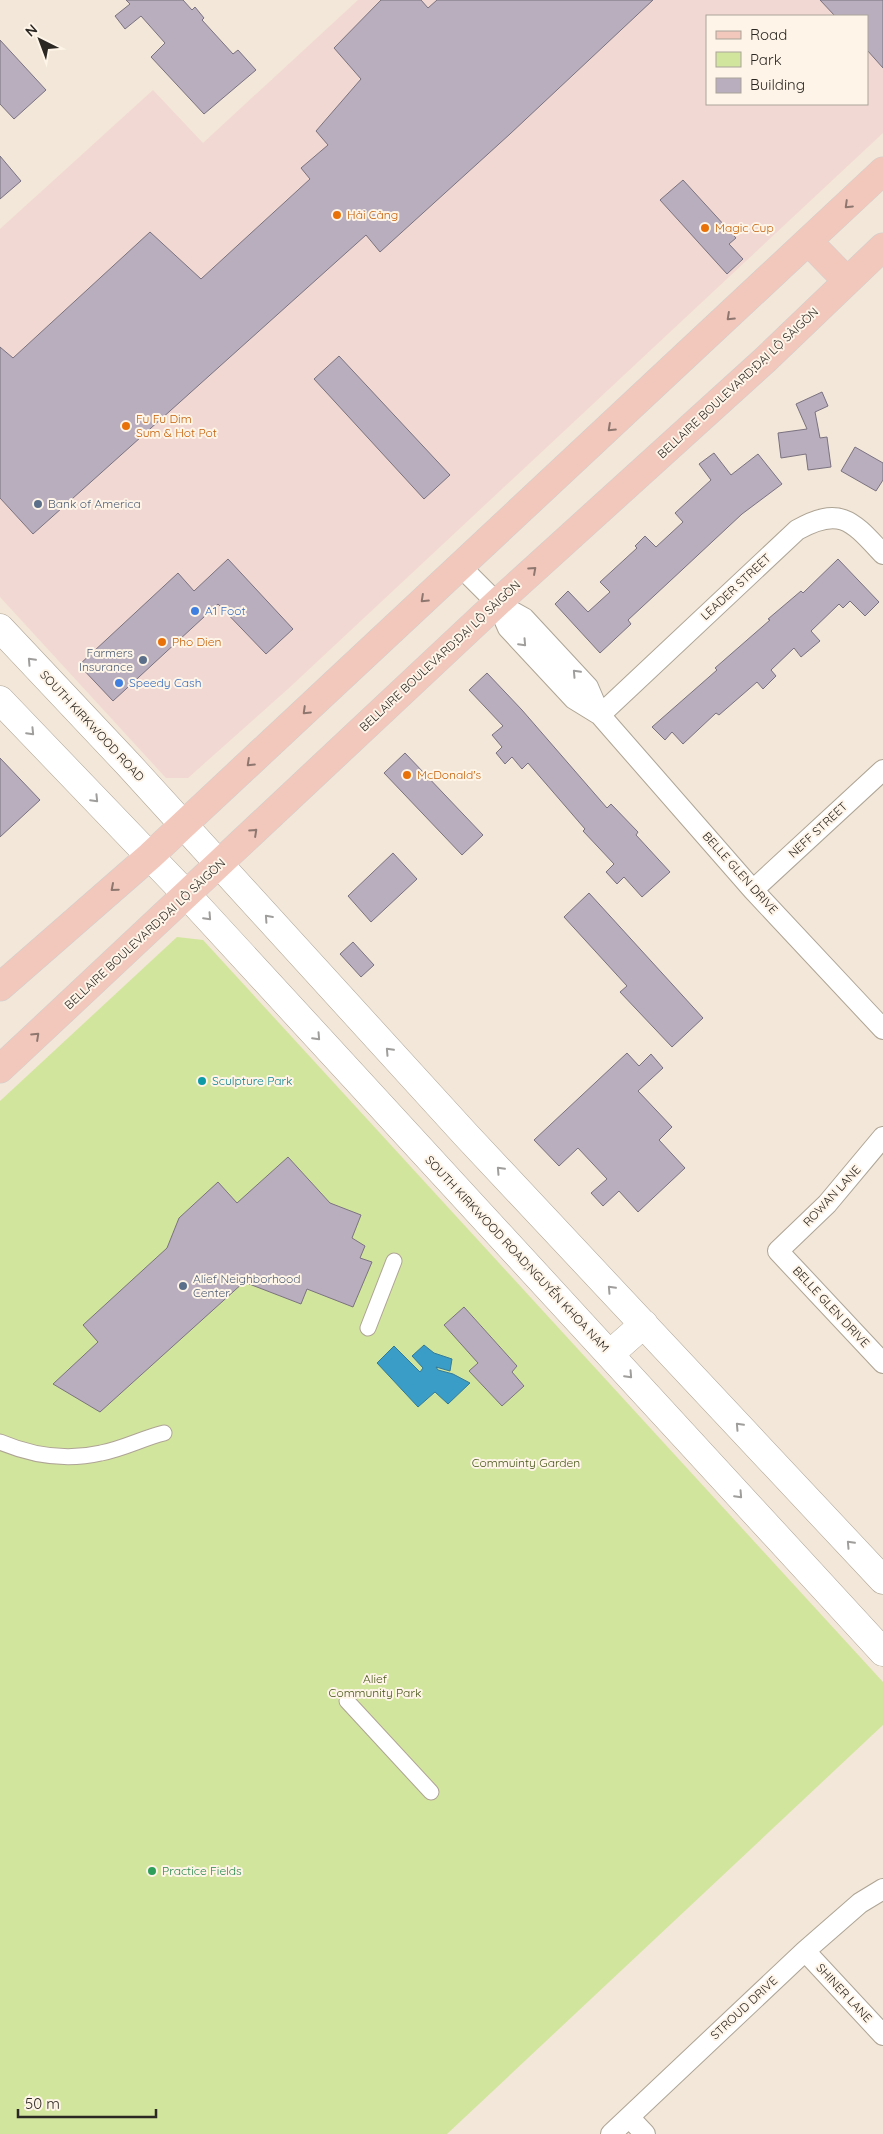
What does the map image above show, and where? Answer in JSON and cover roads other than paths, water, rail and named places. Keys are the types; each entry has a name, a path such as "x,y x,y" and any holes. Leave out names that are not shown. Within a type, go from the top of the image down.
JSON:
{"main road":[{"path":"0,988 183,826 883,172"},
{"path":"809,242 847,281"},
{"name":"BELLAIRE BOULEVARD;ĐẠI LỘ SÀIGÒN","path":"0,1069 497,603 765,360 883,248"},
{"name":"SOUTH KIRKWOOD ROAD","path":"0,628 183,826"},
{"path":"0,700 150,856"},
{"path":"183,826 466,1134 883,1580"},
{"name":"SOUTH KIRKWOOD ROAD;NGUYỄN KHOA NAM","path":"150,856 883,1652"},
{"path":"434,1164 466,1134"},
{"path":"610,1354 644,1324"}],"street":[{"name":"LEADER STREET","path":"600,715 798,530 813,521 832,517 853,524 883,554"},
{"name":"BELLE GLEN DRIVE","path":"460,566 497,603 508,628 574,699 600,715 754,890 883,1029"},
{"name":"NEFF STREET","path":"754,890 883,770"},
{"name":"ROWAN LANE","path":"778,1251 827,1204 883,1137"},
{"name":"BELLE GLEN DRIVE","path":"778,1251 883,1363"},
{"path":"368,1328 394,1261"},
{"path":"0,1442 21,1451 55,1458 102,1453 164,1433"},
{"path":"347,1702 431,1792"},
{"name":"STROUD DRIVE","path":"611,2134 805,1951 860,1903 883,1889"},
{"name":"SHINER LANE","path":"805,1951 883,2035"},
{"path":"629,2117 644,2134"}],"water":[{"path":"424,1345 434,1353 452,1359 450,1371 436,1367 438,1370 453,1374 470,1383 448,1404 435,1392 418,1407 377,1363 394,1346 420,1372 423,1368 412,1356"}],"place":[{"name":"Hải Cảng","path":"337,215"},
{"name":"Magic Cup","path":"705,228"},
{"name":"Fu Fu Dim Sum & Hot Pot","path":"126,426"},
{"name":"Bank of America","path":"38,504"},
{"name":"A1 Foot","path":"195,611"},
{"name":"Pho Dien","path":"162,642"},
{"name":"Farmers Insurance","path":"143,660"},
{"name":"Speedy Cash","path":"119,683"},
{"name":"McDonald's","path":"407,775"},
{"name":"Sculpture Park","path":"202,1081"},
{"name":"Alief Neighborhood Center","path":"183,1286"},
{"name":"Practice Fields","path":"152,1871"}],"park label":[{"name":"Commuinty Garden","path":"526,1463"},
{"name":"Alief Community Park","path":"375,1686"}]}
